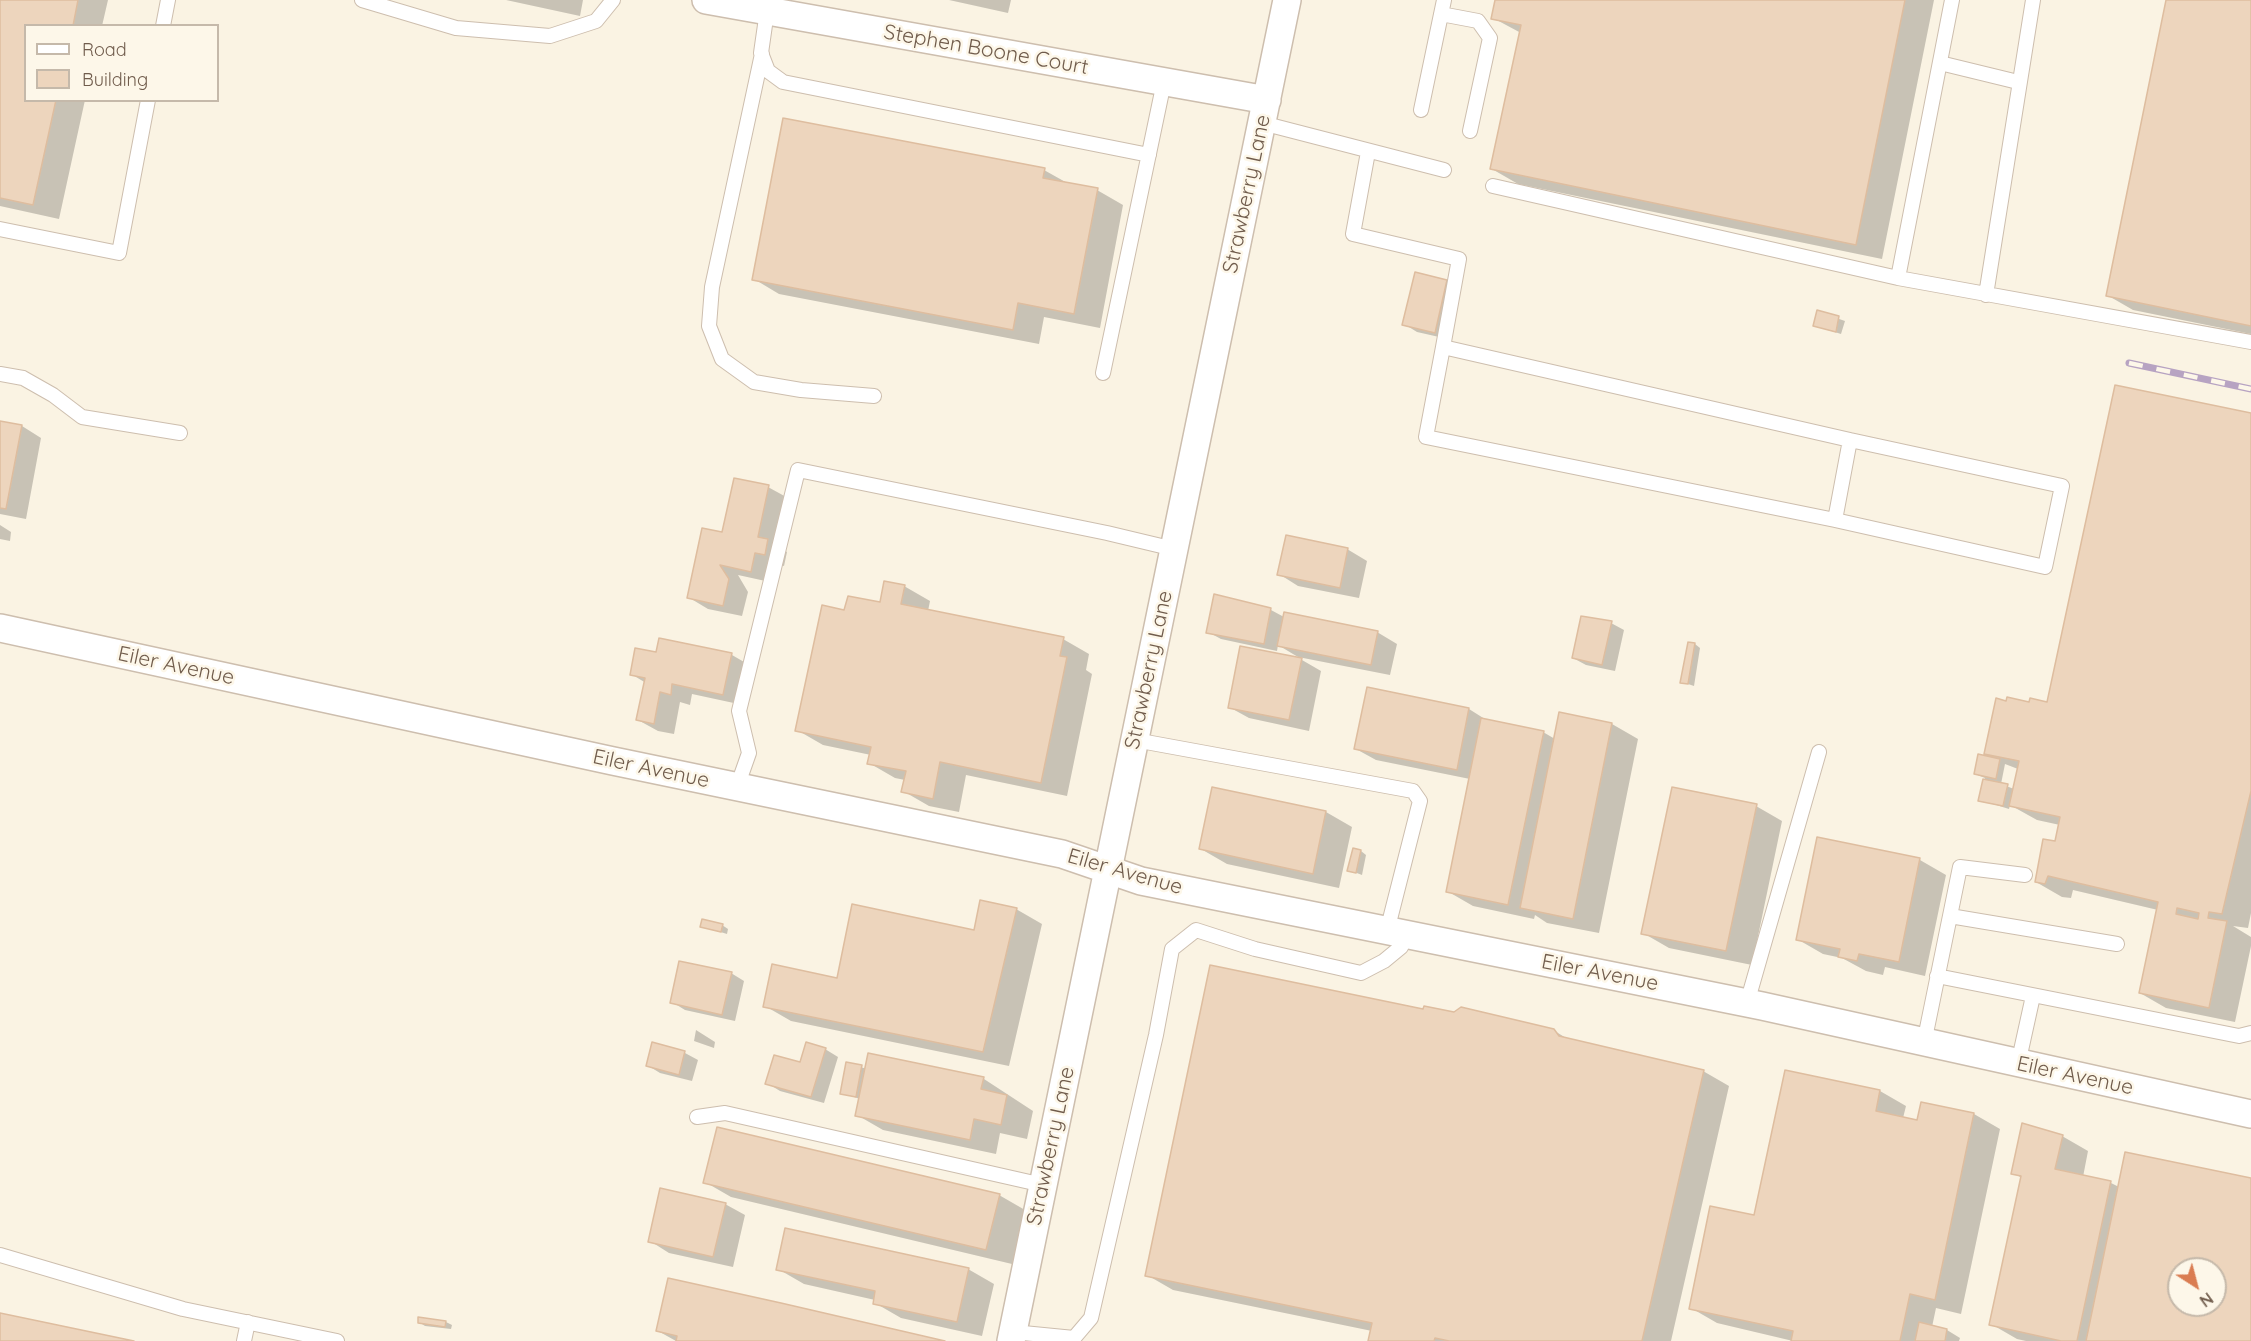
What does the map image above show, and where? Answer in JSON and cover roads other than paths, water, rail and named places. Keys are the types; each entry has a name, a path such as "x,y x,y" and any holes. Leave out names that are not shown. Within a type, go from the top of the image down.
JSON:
{"street":[{"name":"Stephen Boone Court","path":"706,0 1164,82 1264,112"},
{"name":"Strawberry Lane","path":"1012,1336 1287,0"},
{"name":"Eiler Avenue","path":"0,628 737,787 1062,854 1141,881 1747,1003 2251,1114"}],"lane":[{"path":"163,24 168,0"},
{"path":"362,0 456,28 550,36 596,21 613,0"},
{"path":"1899,278 1952,0"},
{"path":"1986,295 2018,82 2033,0"},
{"path":"1421,110 1443,7 1478,21 1490,38 1470,131"},
{"path":"767,11 762,54 712,287 709,326 722,359 754,382 801,390 874,396"},
{"path":"762,54 768,71 783,82 1149,154"},
{"path":"1940,63 2018,82"},
{"path":"1103,373 1164,82"},
{"path":"0,229 119,253 148,102"},
{"path":"1264,112 1368,152 1444,170"},
{"path":"1368,152 1353,234 1459,259 1426,437 1835,520 2045,567 2062,486 1443,347"},
{"path":"1493,186 1899,278 2251,342"},
{"path":"0,374 23,378 53,395 82,417 180,433"},
{"path":"1835,520 1851,440"},
{"path":"737,787 749,753 739,711 798,470 1107,533 1174,549"},
{"path":"1012,1336 1074,1338 1091,1318 1156,1035 1172,949 1196,930 1255,949 1360,973 1384,961 1401,947 1397,933 1420,801 1413,791 1134,740"},
{"path":"1747,1003 1819,752"},
{"path":"1924,1043 1960,867 2025,875"},
{"path":"1950,916 2117,944"},
{"path":"1937,976 2239,1036 2251,1033"},
{"path":"2018,1064 2033,996"},
{"path":"697,1117 725,1113 1043,1185"},
{"path":"0,1256 151,1300 337,1341"},
{"path":"244,1341 248,1322"}],"railway":[{"path":"2129,363 2251,389"}]}
